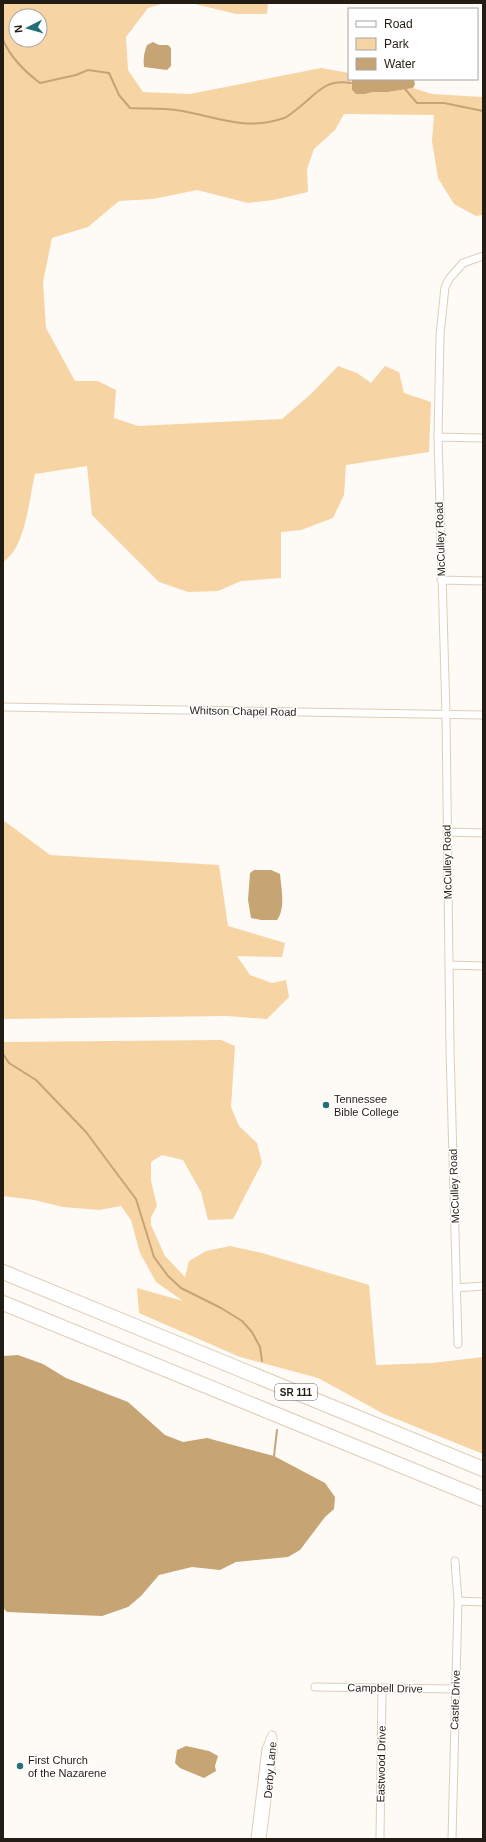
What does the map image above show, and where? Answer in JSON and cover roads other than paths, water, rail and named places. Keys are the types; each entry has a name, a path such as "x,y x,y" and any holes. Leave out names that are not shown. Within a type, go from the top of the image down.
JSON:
{"highway":[{"name":"SR 111","path":"3,1272 483,1469"},
{"name":"SR 111","path":"3,1303 483,1499"}],"street":[{"name":"McCulley Road","path":"456,1288 449,965 446,714 438,436 440,335 445,287 449,278 463,263 483,256"},
{"path":"438,436 483,438"},
{"path":"441,580 483,581"},
{"name":"Whitson Chapel Road","path":"3,707 483,715"},
{"path":"447,832 483,833"},
{"path":"449,965 483,966"},
{"path":"458,1344 456,1288 483,1286"},
{"name":"Castle Drive","path":"452,1839 458,1601 455,1561"},
{"path":"458,1601 483,1602"},
{"name":"Campbell Drive","path":"315,1687 455,1689"},
{"name":"Eastwood Drive","path":"380,1839 382,1689"},
{"name":"Derby Lane","path":"255,1839 266,1749 272,1735 273,1751 262,1839"}],"water":[{"path":"153,42 159,45 168,45 171,48 171,66 167,70 144,67 144,56 147,45"},
{"path":"352,80 414,80 415,84 413,88 388,92 356,94 352,90"},
{"path":"254,870 271,870 280,874 282,904 280,915 277,920 261,920 251,918 248,900 250,873"},
{"path":"18,1355 43,1364 66,1378 128,1402 165,1435 183,1442 207,1438 274,1456 325,1483 335,1497 334,1509 325,1517 300,1550 288,1557 236,1562 220,1570 192,1567 159,1575 141,1596 128,1607 102,1616 7,1612 3,1608 3,1356"},
{"path":"186,1746 209,1751 218,1756 215,1766 216,1771 204,1778 180,1768 175,1763 177,1750"}],"waterway":[{"path":"3,40 18,64 40,83 76,75 88,70 109,73 119,95 130,108 176,110 230,122 255,124 284,118 321,89 334,83 351,83"},
{"path":"405,89 417,103 444,103 483,111"},
{"path":"3,1054 9,1063 36,1080 86,1132 136,1199 154,1257 168,1276 181,1288 221,1308 242,1321 252,1332 260,1347 262,1361"},
{"path":"274,1456 277,1430"}],"place":[{"name":"Tennessee Bible College","path":"326,1105"},
{"name":"First Church of the Nazarene","path":"20,1766"}]}
